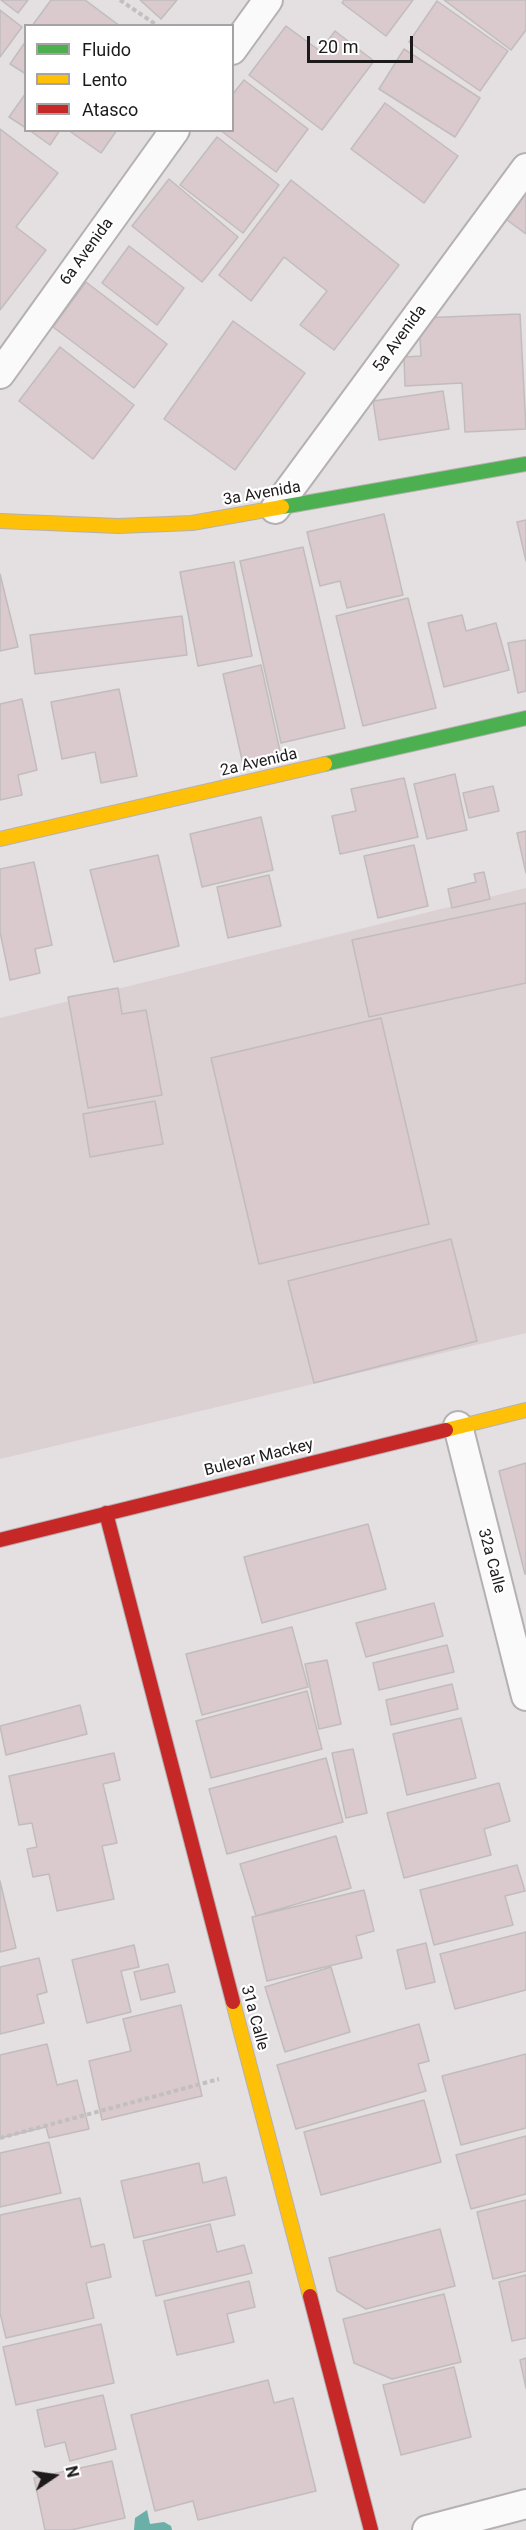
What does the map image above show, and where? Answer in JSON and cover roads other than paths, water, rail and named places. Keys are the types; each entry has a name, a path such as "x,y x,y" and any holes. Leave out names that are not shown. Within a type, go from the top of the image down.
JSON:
{"street":[{"path":"234,47 268,0"},
{"name":"6a Avenida","path":"0,374 174,132"},
{"name":"5a Avenida","path":"275,509 526,168"},
{"name":"3a Avenida","path":"0,521 118,526 192,523 526,464"},
{"name":"2a Avenida","path":"0,839 526,718"},
{"name":"Bulevar Mackey","path":"0,1540 526,1410"},
{"name":"32a Calle","path":"458,1426 477,1511 526,1696"},
{"name":"31a Calle","path":"106,1513 371,2530"},
{"path":"427,2530 526,2504"}],"water":[{"path":"147,2510 150,2524 164,2522 171,2526 172,2530 134,2530 135,2518"}]}
